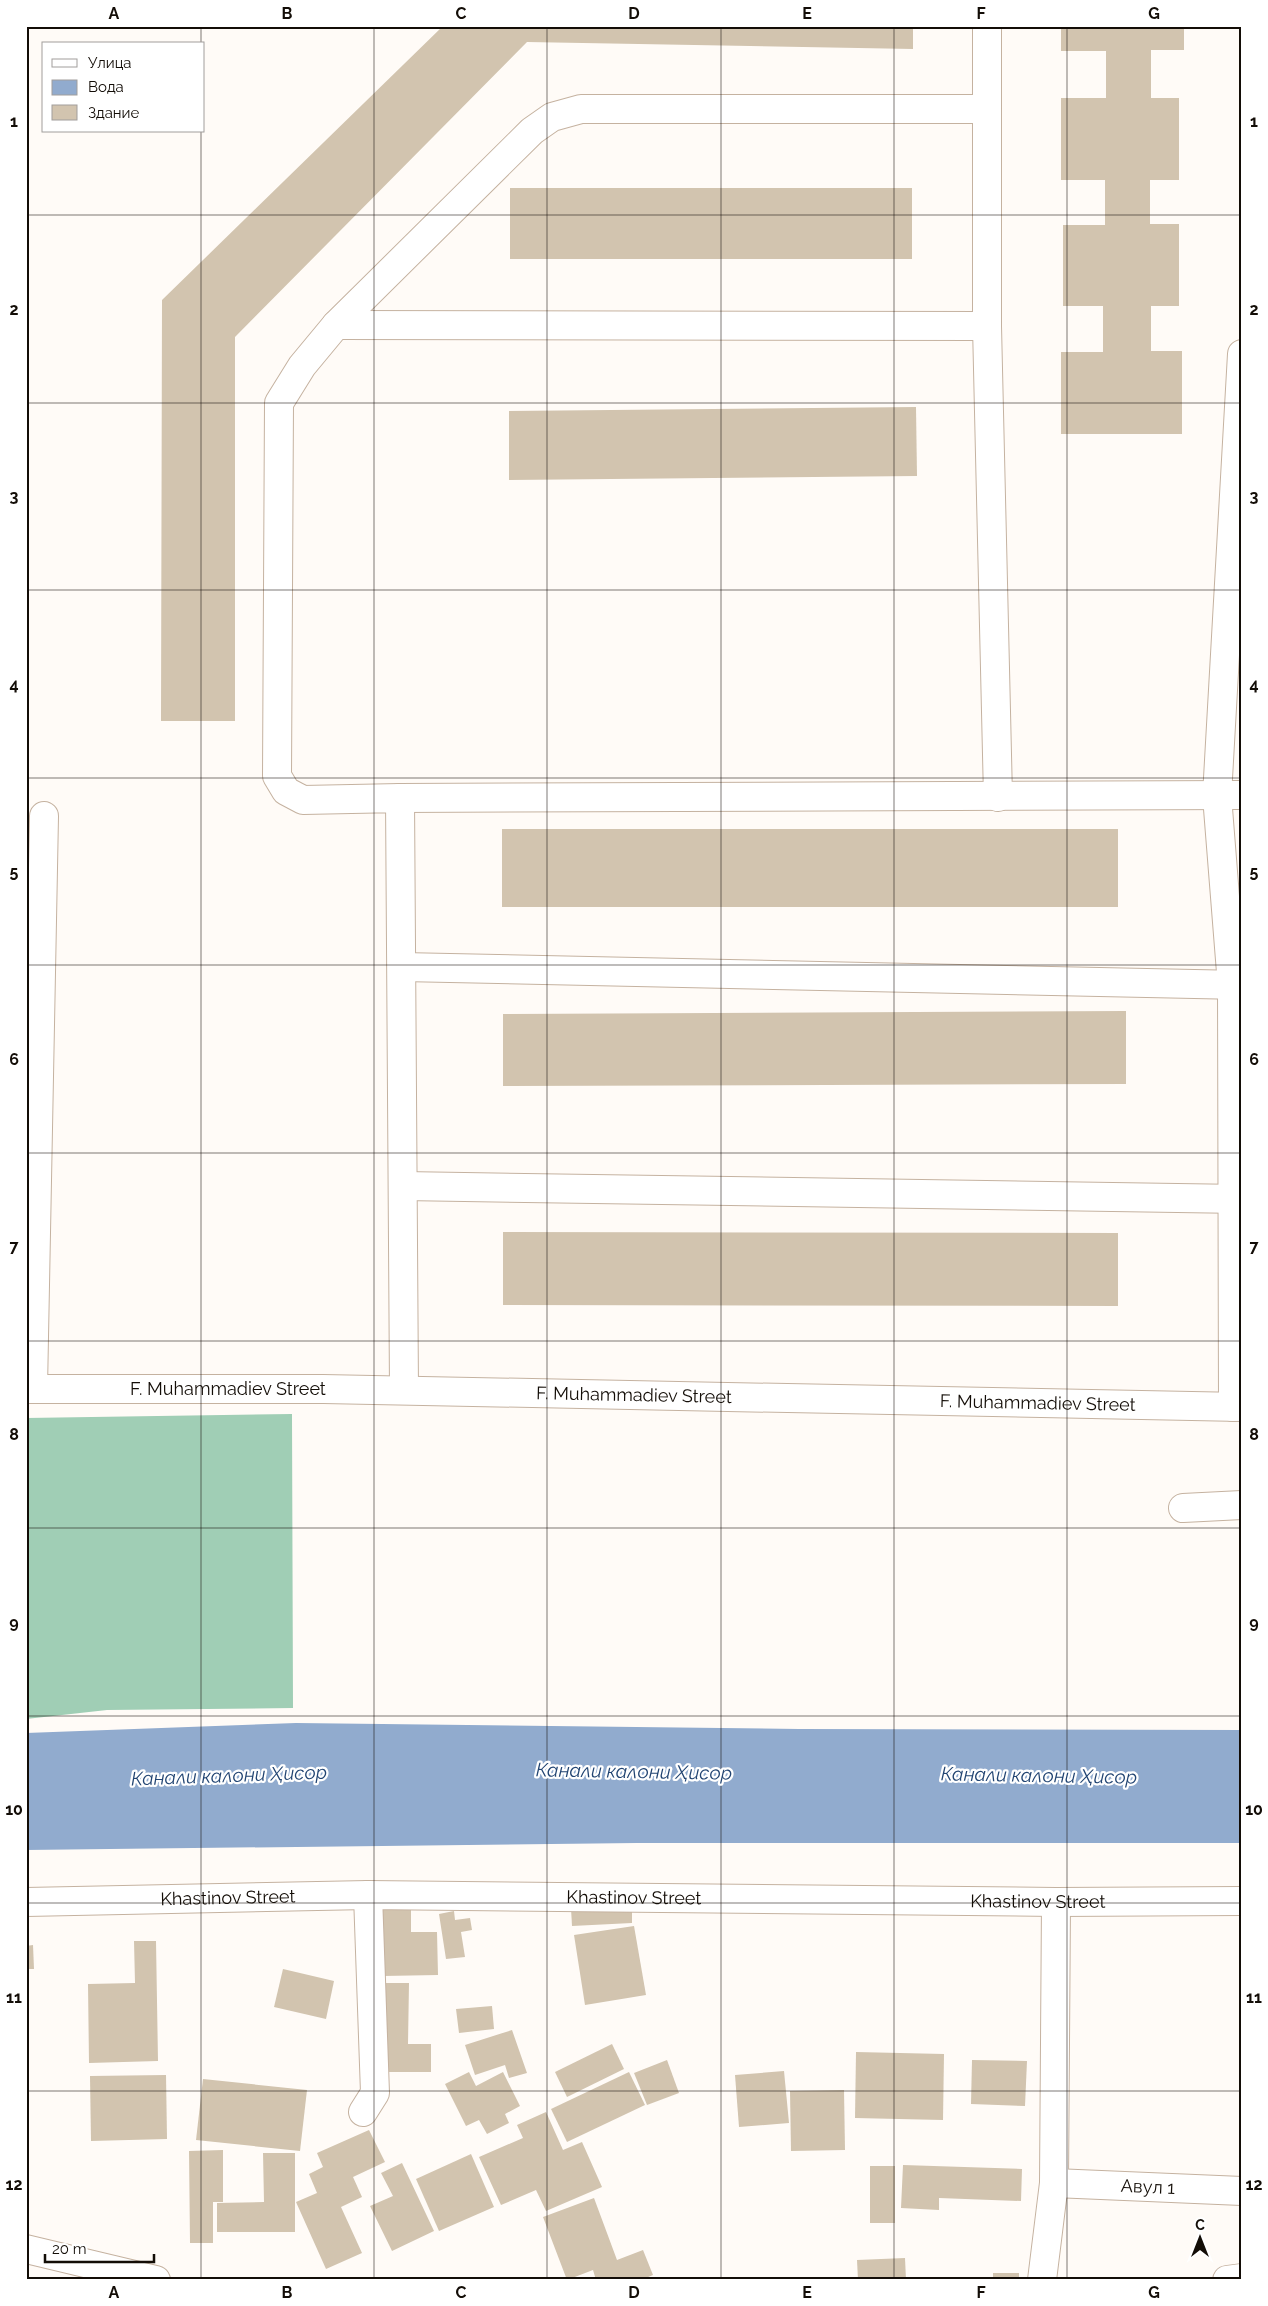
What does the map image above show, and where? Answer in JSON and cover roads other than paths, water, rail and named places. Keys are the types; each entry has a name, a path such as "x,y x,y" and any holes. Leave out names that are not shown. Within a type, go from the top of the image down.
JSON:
{"street":[{"path":"987,26 987,326 998,797"},
{"path":"987,109 581,109 552,117 532,131 336,325 302,366 279,403 277,776 286,791 304,800 617,796 998,797 1229,795"},
{"path":"336,325 987,326"},
{"path":"1237,1407 1237,985 1229,795 1242,354"},
{"path":"400,798 404,1390"},
{"path":"30,1389 44,816"},
{"path":"402,967 1237,985"},
{"path":"403,1186 1237,1199"},
{"name":"F. Muhammadiev Street","path":"30,1389 404,1390 1237,1407"},
{"path":"1183,1508 1242,1505"},
{"path":"363,2112 375,2093 368,1895"},
{"name":"Khastinov Street","path":"26,1902 368,1895 1056,1902 1242,1901"},
{"path":"1042,2280 1054,2183 1056,1902"},
{"name":"Авул 1","path":"1054,2183 1242,2191"},
{"path":"26,2249 156,2280"},
{"path":"1227,2280 1242,2278"}],"water":[{"name":"Канали калони Ҳисор","path":"296,1723 799,1729 1242,1730 1242,1843 637,1843 26,1850 26,1733"}]}
